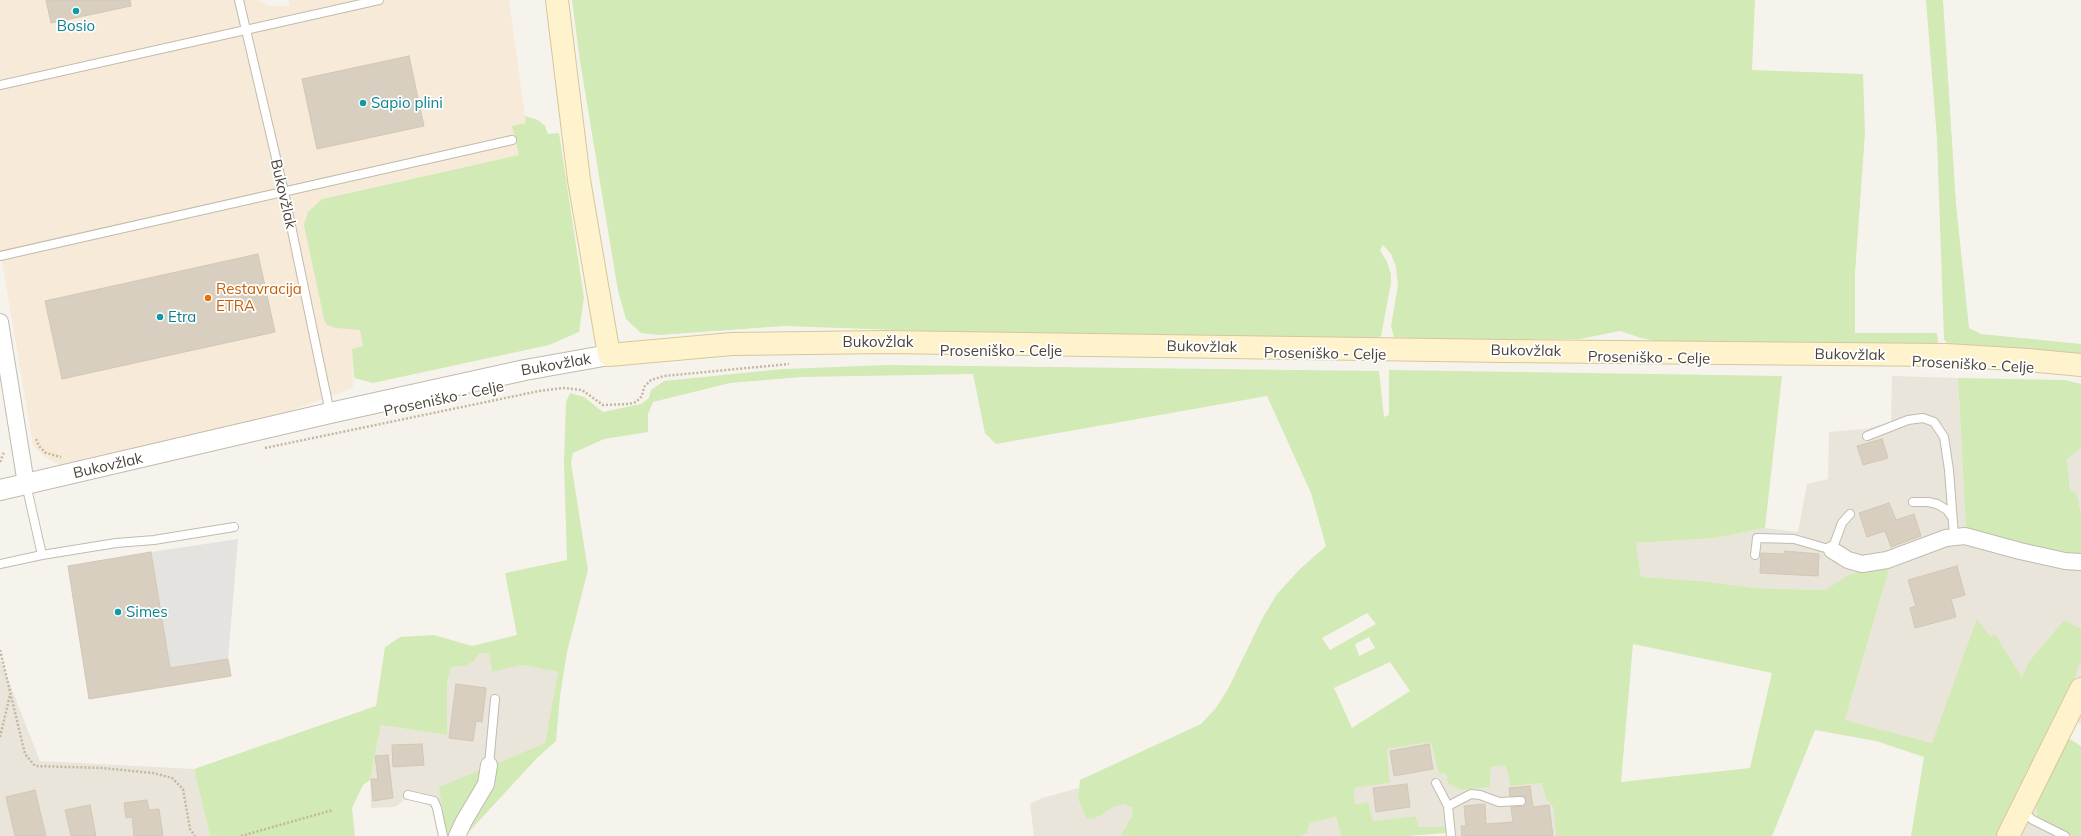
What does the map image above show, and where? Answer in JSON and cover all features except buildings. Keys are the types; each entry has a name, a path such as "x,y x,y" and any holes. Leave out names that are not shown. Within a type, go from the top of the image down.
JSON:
{"main road":[{"path":"557,0 579,180 609,355"},
{"name":"Bukovžlak","path":"609,355 732,344 886,342 1480,351 1946,355 2081,365"},
{"path":"2008,836 2079,699"}],"street":[{"path":"0,322 26,484"},
{"name":"Bukovžlak","path":"0,490 330,413 525,370 609,355"},
{"path":"1832,550 1848,560 1862,564 1887,560 1954,536 1964,536 2020,551 2081,562"},
{"path":"457,836 486,784 489,765"}],"lane":[{"name":"Bukovžlak","path":"239,0 284,192 330,413"},
{"path":"0,85 379,0"},
{"path":"0,256 512,140"},
{"path":"1868,436 1916,419 1923,418 1934,422 1944,437 1949,470 1954,536"},
{"path":"26,484 42,555"},
{"path":"1913,502 1928,502 1937,504 1948,510 1953,518"},
{"path":"1755,555 1757,538 1794,539 1832,550 1842,523 1850,514"},
{"path":"0,564 42,555 116,543 154,540 234,527"},
{"path":"489,765 495,699"},
{"path":"1436,783 1448,806 1451,836"},
{"path":"1448,806 1471,794 1480,795 1499,802 1520,801"},
{"path":"408,795 434,801 443,836"},
{"path":"2021,810 2033,820 2064,836"}],"path":[{"name":"Proseniško - Celje","path":"264,449 538,391 564,388 582,390 604,405 629,404 636,402 642,396 644,387 651,380 664,376 790,364"},
{"path":"0,462 5,444 36,439 39,446 46,453 62,457 65,476"},
{"path":"0,650 25,754 35,766 102,768 154,773 172,778 183,789 190,829 195,836"},
{"path":"0,737 10,694"},
{"path":"241,836 333,810"}],"shaded area":[{"path":"0,0 257,0 271,6 290,6 289,0 509,0 526,123 513,126 520,155 328,197 315,204 353,329 360,330 363,346 352,349 353,388 290,411 62,466 43,456 33,445 0,249"},
{"path":"1892,376 1958,378 1966,531 2081,559 2081,723 2057,720 2022,677 1995,634 1990,637 1932,743 1845,720 1890,566 1863,570 1846,576 1827,590 1754,588 1701,581 1641,577 1636,543 1715,538 1765,528 1798,532 1807,484 1828,479 1829,432 1866,429 1891,422"},
{"path":"2081,448 2081,514 2077,493 2070,491 2067,458"},
{"path":"238,539 228,659 170,668 151,552"},
{"path":"478,653 489,654 492,672 522,665 558,672 545,743 495,764 462,836 439,836 433,808 423,803 406,799 395,807 371,808 370,780 381,725 447,735 447,683 451,667 465,666"},
{"path":"0,659 40,761 194,769 210,836 0,836"},
{"path":"1431,742 1439,774 1446,773 1448,784 1461,790 1490,787 1491,767 1506,765 1510,786 1542,783 1545,797 1553,807 1556,836 1446,836 1445,827 1418,827 1416,816 1373,821 1355,805 1354,788 1390,783 1387,749"},
{"path":"1079,788 1078,799 1086,818 1091,819 1100,816 1113,807 1124,804 1133,808 1132,816 1122,831 1122,836 1034,836 1030,804 1042,798"},
{"path":"2036,806 2037,815 2060,831 2072,836 2020,836"},
{"path":"1336,817 1341,836 1301,836 1307,833 1310,823"}],"green space":[{"path":"572,0 1755,0 1752,70 1863,74 1865,133 1855,273 1855,333 1937,333 1938,343 1935,345 1656,341 1620,331 1580,339 1441,340 1394,337 1391,326 1398,285 1396,267 1391,254 1383,245 1380,250 1387,262 1391,274 1391,283 1381,336 1376,338 983,333 784,326 659,335 641,333 626,319 618,291 580,61"},
{"path":"1926,0 1943,0 1956,204 1969,328 1981,334 2081,344 2081,355 1948,345 1944,339 1937,139"},
{"path":"525,116 538,120 545,126 548,134 559,133 584,298 579,332 549,345 373,383 354,378 352,349 363,346 360,330 336,328 327,325 324,319 304,225 308,212 322,199 519,155 512,126 526,123"},
{"path":"888,365 1379,371 1384,417 1389,415 1389,370 1782,376 1765,528 1715,538 1636,543 1641,577 1701,581 1754,588 1826,590 1846,576 1863,570 1890,566 1845,720 1932,743 1977,619 1990,637 1995,634 2022,677 2029,662 2064,620 2081,629 2081,661 2057,720 1999,836 1911,836 1924,757 1876,741 1815,730 1772,836 1556,836 1553,807 1545,797 1542,783 1510,786 1506,765 1491,767 1490,787 1461,790 1448,784 1446,773 1439,774 1431,742 1387,749 1390,783 1354,788 1355,805 1368,802 1373,821 1416,816 1418,827 1445,827 1446,833 1407,836 1341,836 1336,817 1310,823 1307,833 1301,836 1122,836 1122,832 1132,816 1133,808 1124,804 1113,807 1100,816 1091,819 1086,818 1078,799 1080,780 1201,724 1215,709 1227,691 1262,619 1277,594 1300,569 1326,546 1311,493 1267,396 996,444 985,433 973,374 802,377 730,383 653,402 648,414 648,432 604,439 573,453 571,463 588,570 567,652 560,696 556,741 537,758 466,835 495,764 545,743 558,672 522,665 492,672 489,654 479,653 474,661 465,666 451,667 447,683 447,735 381,725 370,780 363,785 352,808 355,836 210,836 194,769 376,706 385,647 400,637 434,635 472,646 517,635 505,573 567,560 564,462 566,402 570,393 584,397 603,412 641,404 649,398 651,390 664,381 783,369","holes":["1367,613 1376,624 1330,650 1322,638","1369,637 1375,648 1359,656 1355,644","1633,644 1772,673 1750,768 1621,782","1390,662 1410,691 1352,728 1334,688"]},
{"path":"1958,378 2065,380 2081,384 2081,448 2067,459 2070,491 2077,493 2081,514 2081,559 1966,531"},
{"path":"2068,738 2081,746 2081,836 2072,836 2060,831 2046,824 2037,815 2036,806"},
{"path":"483,769 484,778 450,833 448,833 445,826 439,787"}],"place":[{"name":"Bosio","path":"76,11"},
{"name":"Sapio plini","path":"363,103"},
{"name":"Restavracija ETRA","path":"208,298"},
{"name":"Etra","path":"160,317"},
{"name":"Simes","path":"118,612"}]}
